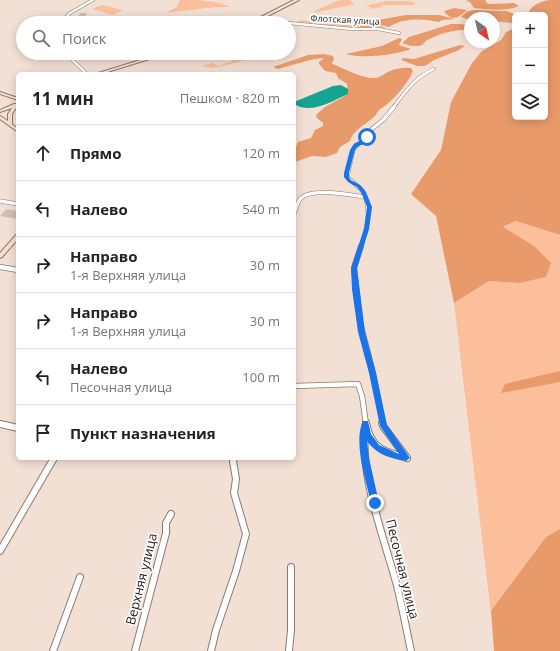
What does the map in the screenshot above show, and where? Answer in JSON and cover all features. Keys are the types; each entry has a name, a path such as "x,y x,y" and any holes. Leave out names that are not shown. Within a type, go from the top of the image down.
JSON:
{"street":[{"path":"66,16 93,0"},
{"path":"266,16 297,0"},
{"name":"Флотская улица","path":"296,24 319,25 352,29 378,29 399,33"},
{"path":"72,60 85,72"},
{"path":"104,72 144,60"},
{"path":"296,386 358,384 361,392 367,434 376,447 393,455 406,458 383,426 373,373 360,322 354,268 366,229 369,207 363,192 347,177 352,150 366,140 370,130 385,118 415,80 426,72 434,69"},
{"path":"0,93 16,99"},
{"path":"9,97 16,96"},
{"path":"9,97 16,103"},
{"path":"2,110 12,103 9,97"},
{"path":"2,110 16,104"},
{"path":"10,123 10,114 16,105"},
{"path":"1,118 10,123 16,129"},
{"path":"296,198 322,193 365,197"},
{"path":"296,209 300,198"},
{"path":"0,201 16,204"},
{"path":"0,256 16,238"},
{"path":"0,267 16,270"},
{"name":"Песочная улица","path":"366,423 363,430 365,458 400,598 411,651"},
{"path":"0,424 16,428"},
{"path":"0,551 53,460"},
{"path":"211,651 216,630 236,571 246,534 234,493 236,479 233,460"},
{"name":"Верхняя улица","path":"135,651 166,533 166,523 170,514"},
{"path":"289,651 291,630 291,567"},
{"path":"53,651 80,577"}],"shaded area":[{"path":"180,0 200,0 231,7 215,7 165,13 177,7"},
{"path":"340,0 349,0 355,4 313,13 316,10"},
{"path":"485,0 488,4 514,3 519,6 503,10 474,8 470,2 465,1"},
{"path":"549,0 560,0 560,235 516,221 503,227 534,246 551,263 546,277 519,283 489,281 454,303 436,216 411,194 441,150 451,102 472,63 482,51 487,48 500,48 500,41 506,32 512,29 512,120 548,120 548,12 529,12 536,4"},
{"path":"386,1 409,1 416,3 413,5 381,5 382,7 369,9 371,7 365,6"},
{"path":"102,5 123,10 113,15 92,9"},
{"path":"454,8 467,10 456,18 450,17 444,11"},
{"path":"473,10 507,11 512,13 512,23 500,22 500,12 466,12"},
{"path":"406,15 439,15 455,19 442,20 439,22 427,20 407,20 389,27 382,25 360,28 361,23"},
{"path":"302,20 320,24 359,24 359,28 382,25 386,28 363,29 296,23 296,22"},
{"path":"451,24 464,25 464,30 441,34 418,46 411,46 402,43 409,37"},
{"path":"399,38 402,39 399,45 411,49 378,56 346,54 382,46"},
{"path":"460,45 464,46 459,50 434,60 425,66 417,66 401,60 403,58 414,59"},
{"path":"324,54 333,56 333,64 371,78 380,77 392,70 400,68 411,68 413,71 399,93 379,110 374,117 357,130 350,141 340,147 337,153 326,157 312,156 296,162 296,147 298,142 311,138 315,130 323,126 323,123 317,118 316,115 325,107 348,94 347,84 338,78 336,73 325,71 319,64 319,62 324,58 314,59 278,69 273,67 308,55"},
{"path":"236,60 245,60 212,68 201,66 213,63 218,66"},
{"path":"516,221 560,235 560,529 546,537 491,614 454,303 489,281 519,283 534,246 503,228"},
{"path":"560,371 560,382 501,393 505,384"},
{"path":"560,529 560,651 494,651 491,611 546,537"}],"water":[{"path":"341,85 348,89 348,94 314,108 301,107 296,105 296,101 333,86"}],"building":[{"path":"80,13 87,13 86,16 79,16"},
{"path":"6,209 16,211 16,219 0,216"}],"route":[{"path":"367,137 366,140 352,150 347,173 347,177 350,181 355,183 363,192 369,207 366,229 354,268 355,289 361,332 373,373 383,426 406,458 393,455 376,447 367,434 366,423 363,430 365,458 375,503"}]}
